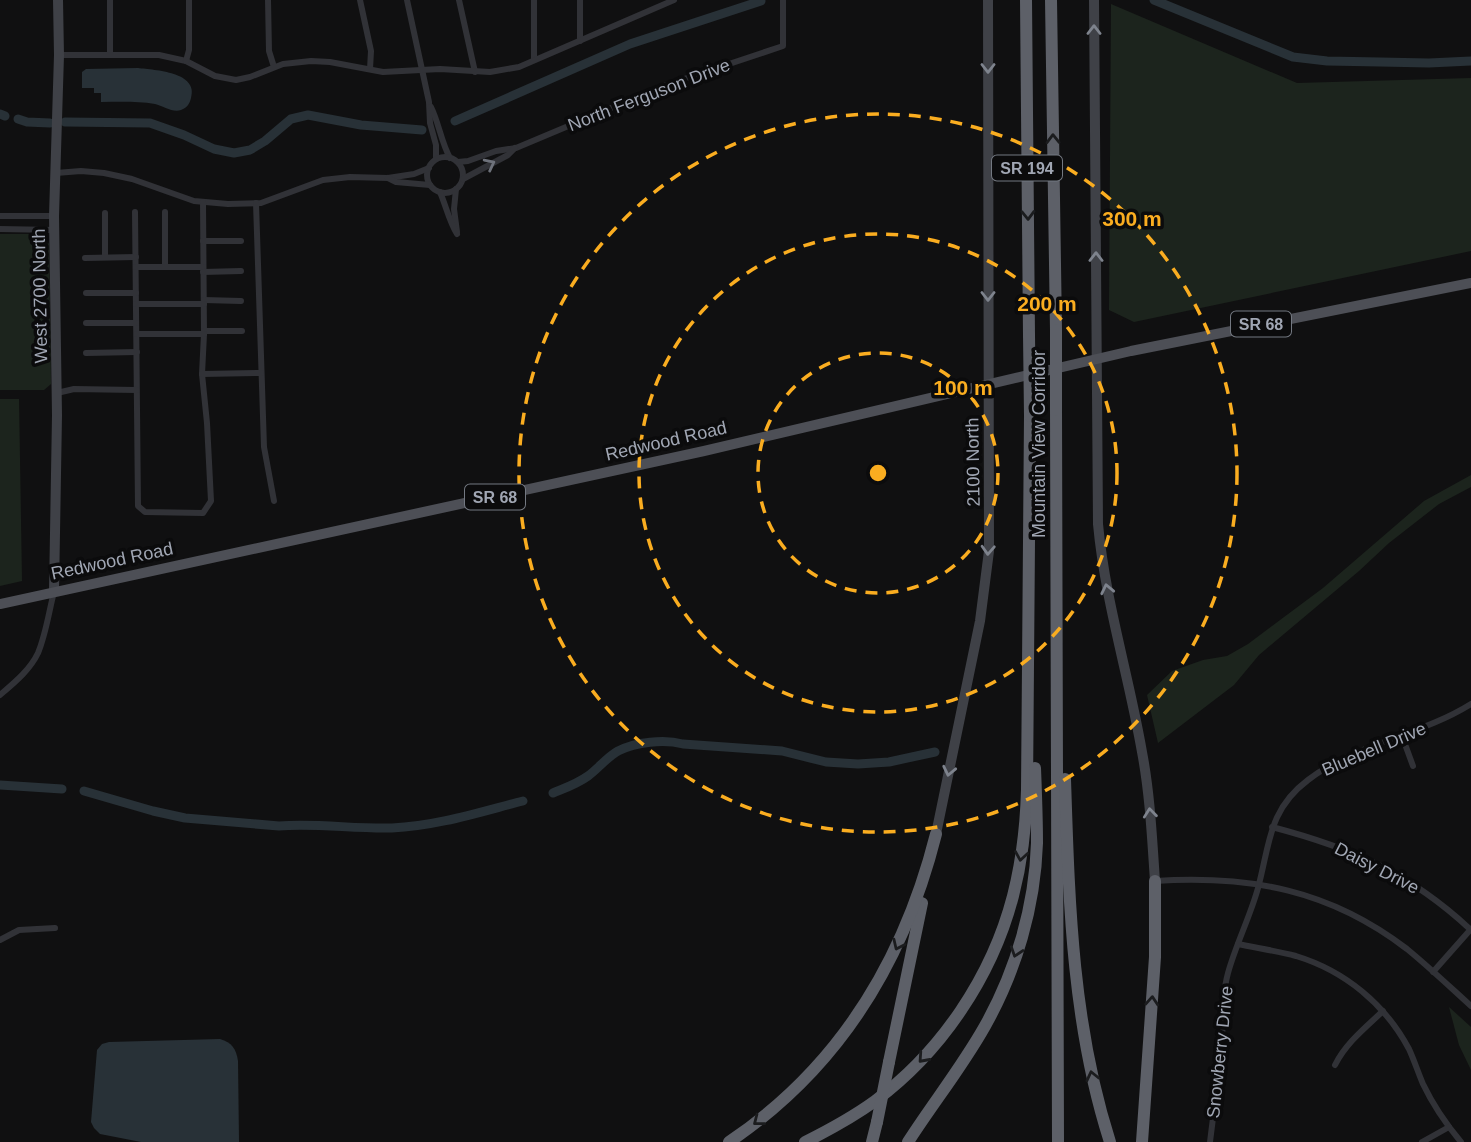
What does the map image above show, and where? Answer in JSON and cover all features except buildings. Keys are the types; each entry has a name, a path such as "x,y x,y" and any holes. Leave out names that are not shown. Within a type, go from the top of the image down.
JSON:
{"highway":[{"name":"Mountain View Corridor","path":"1026,0 1030,568"},
{"name":"Mountain View Corridor","path":"1051,0 1057,595"},
{"path":"805,1142 858,1113 913,1069 960,1012 981,978 999,939 1013,898 1025,825 1030,568"},
{"path":"908,1142 963,1062 991,1015 1013,965 1029,904 1037,842 1030,568"},
{"path":"1057,595 1058,1142"},
{"path":"1057,595 1069,894 1077,992 1090,1068 1110,1142"},
{"path":"873,1142 936,834"},
{"path":"729,1142 766,1115 805,1080 833,1049 858,1015 905,929 923,882 936,834"},
{"path":"1142,1142 1155,957 1155,881"}],"main road":[{"name":"West 2700 North","path":"54,592 57,393 54,216 58,0"},
{"name":"2100 North","path":"936,834 978,632 986,577 989,526 988,0"},
{"path":"1094,0 1097,477 1100,542 1107,589 1143,754 1155,881"},
{"name":"Redwood Road","path":"0,604 690,454 1097,359 1471,283"}],"street":[{"path":"110,0 110,54"},
{"path":"186,61 189,50 189,0"},
{"path":"268,0 269,51 274,67"},
{"path":"360,0 371,51 370,69"},
{"path":"407,0 429,102 436,159"},
{"path":"459,0 475,72"},
{"path":"534,0 534,60"},
{"path":"580,0 580,40"},
{"path":"59,55 159,55 186,61 215,76 236,80 291,63 320,61 391,73 422,69 506,71 674,0"},
{"name":"North Ferguson Drive","path":"458,162 516,148 666,85 783,46 783,0"},
{"path":"429,102 450,158"},
{"name":"North Ferguson Drive","path":"463,179 516,148"},
{"path":"430,185 427,174 436,159 450,158 458,162 463,179 456,189 454,209 457,234 440,192"},
{"path":"55,173 104,173 132,179 194,201 228,204 261,202 323,180 350,177 388,178 414,174 429,168"},
{"path":"388,178 397,182 430,185 446,193 456,189"},
{"path":"135,212 138,506 145,512 204,513 211,501 208,423 202,374 203,202"},
{"path":"256,203 264,447 274,501"},
{"path":"165,212 165,267"},
{"path":"105,213 105,257"},
{"path":"0,216 54,216"},
{"path":"0,229 55,230"},
{"path":"203,242 241,241"},
{"path":"85,258 136,257"},
{"path":"136,267 241,271"},
{"path":"86,293 136,293"},
{"path":"136,304 242,301"},
{"path":"86,323 136,323"},
{"path":"136,334 242,331"},
{"path":"86,353 137,352"},
{"path":"202,374 261,373"},
{"path":"57,393 74,389 136,390"},
{"path":"0,695 26,671 38,652 54,592"},
{"name":"Bluebell Drive","path":"1259,883 1272,827 1288,799 1309,779 1346,758 1441,721 1471,704"},
{"path":"1402,736 1413,766"},
{"name":"Daisy Drive","path":"1272,827 1318,839 1373,862 1424,892 1471,929"},
{"path":"1155,881 1198,879 1259,883 1294,892 1349,913 1395,940 1471,1006"},
{"name":"Snowberry Drive","path":"1210,1142 1226,983 1259,883"},
{"path":"0,940 19,930 55,928"},
{"path":"1433,972 1471,929"},
{"path":"1238,944 1295,956 1318,964 1354,985 1383,1011 1404,1040 1429,1094 1461,1142"},
{"path":"1335,1065 1351,1042 1383,1011"},
{"path":"1422,1142 1449,1127"}],"shaded area":[{"path":"1111,4 1297,83 1471,78 1471,251 1134,322 1109,310"},
{"path":"138,68 174,74 182,78 192,89 188,105 175,111 148,103 101,102 101,93 94,93 94,88 82,88 82,72 86,69"},
{"path":"0,234 38,234 44,236 49,244 51,384 44,390 0,390"},
{"path":"0,399 19,399 22,581 0,586"},
{"path":"1471,475 1471,487 1439,504 1389,543 1259,655 1234,685 1158,743 1147,695 1172,671 1203,660 1227,656 1248,644 1323,588 1424,501"},
{"path":"1449,1007 1471,1027 1471,1070 1459,1045"},
{"path":"220,1039 233,1047 238,1061 239,1142 141,1142 100,1134 94,1128 91,1122 97,1050 102,1044"}],"waterway":[{"path":"1154,0 1293,57 1327,61 1471,61"},
{"path":"455,121 630,44 761,1"},
{"path":"0,114 5,116"},
{"path":"65,122 150,123 214,149 234,153 250,150 291,119 308,115 361,125 422,130"},
{"path":"18,119 50,123"},
{"path":"553,793 584,779 618,751 650,742 782,751 826,762 858,764 889,762 935,752"},
{"path":"0,785 62,789"},
{"path":"84,791 185,818 279,826 409,827 458,818 523,801"}]}
